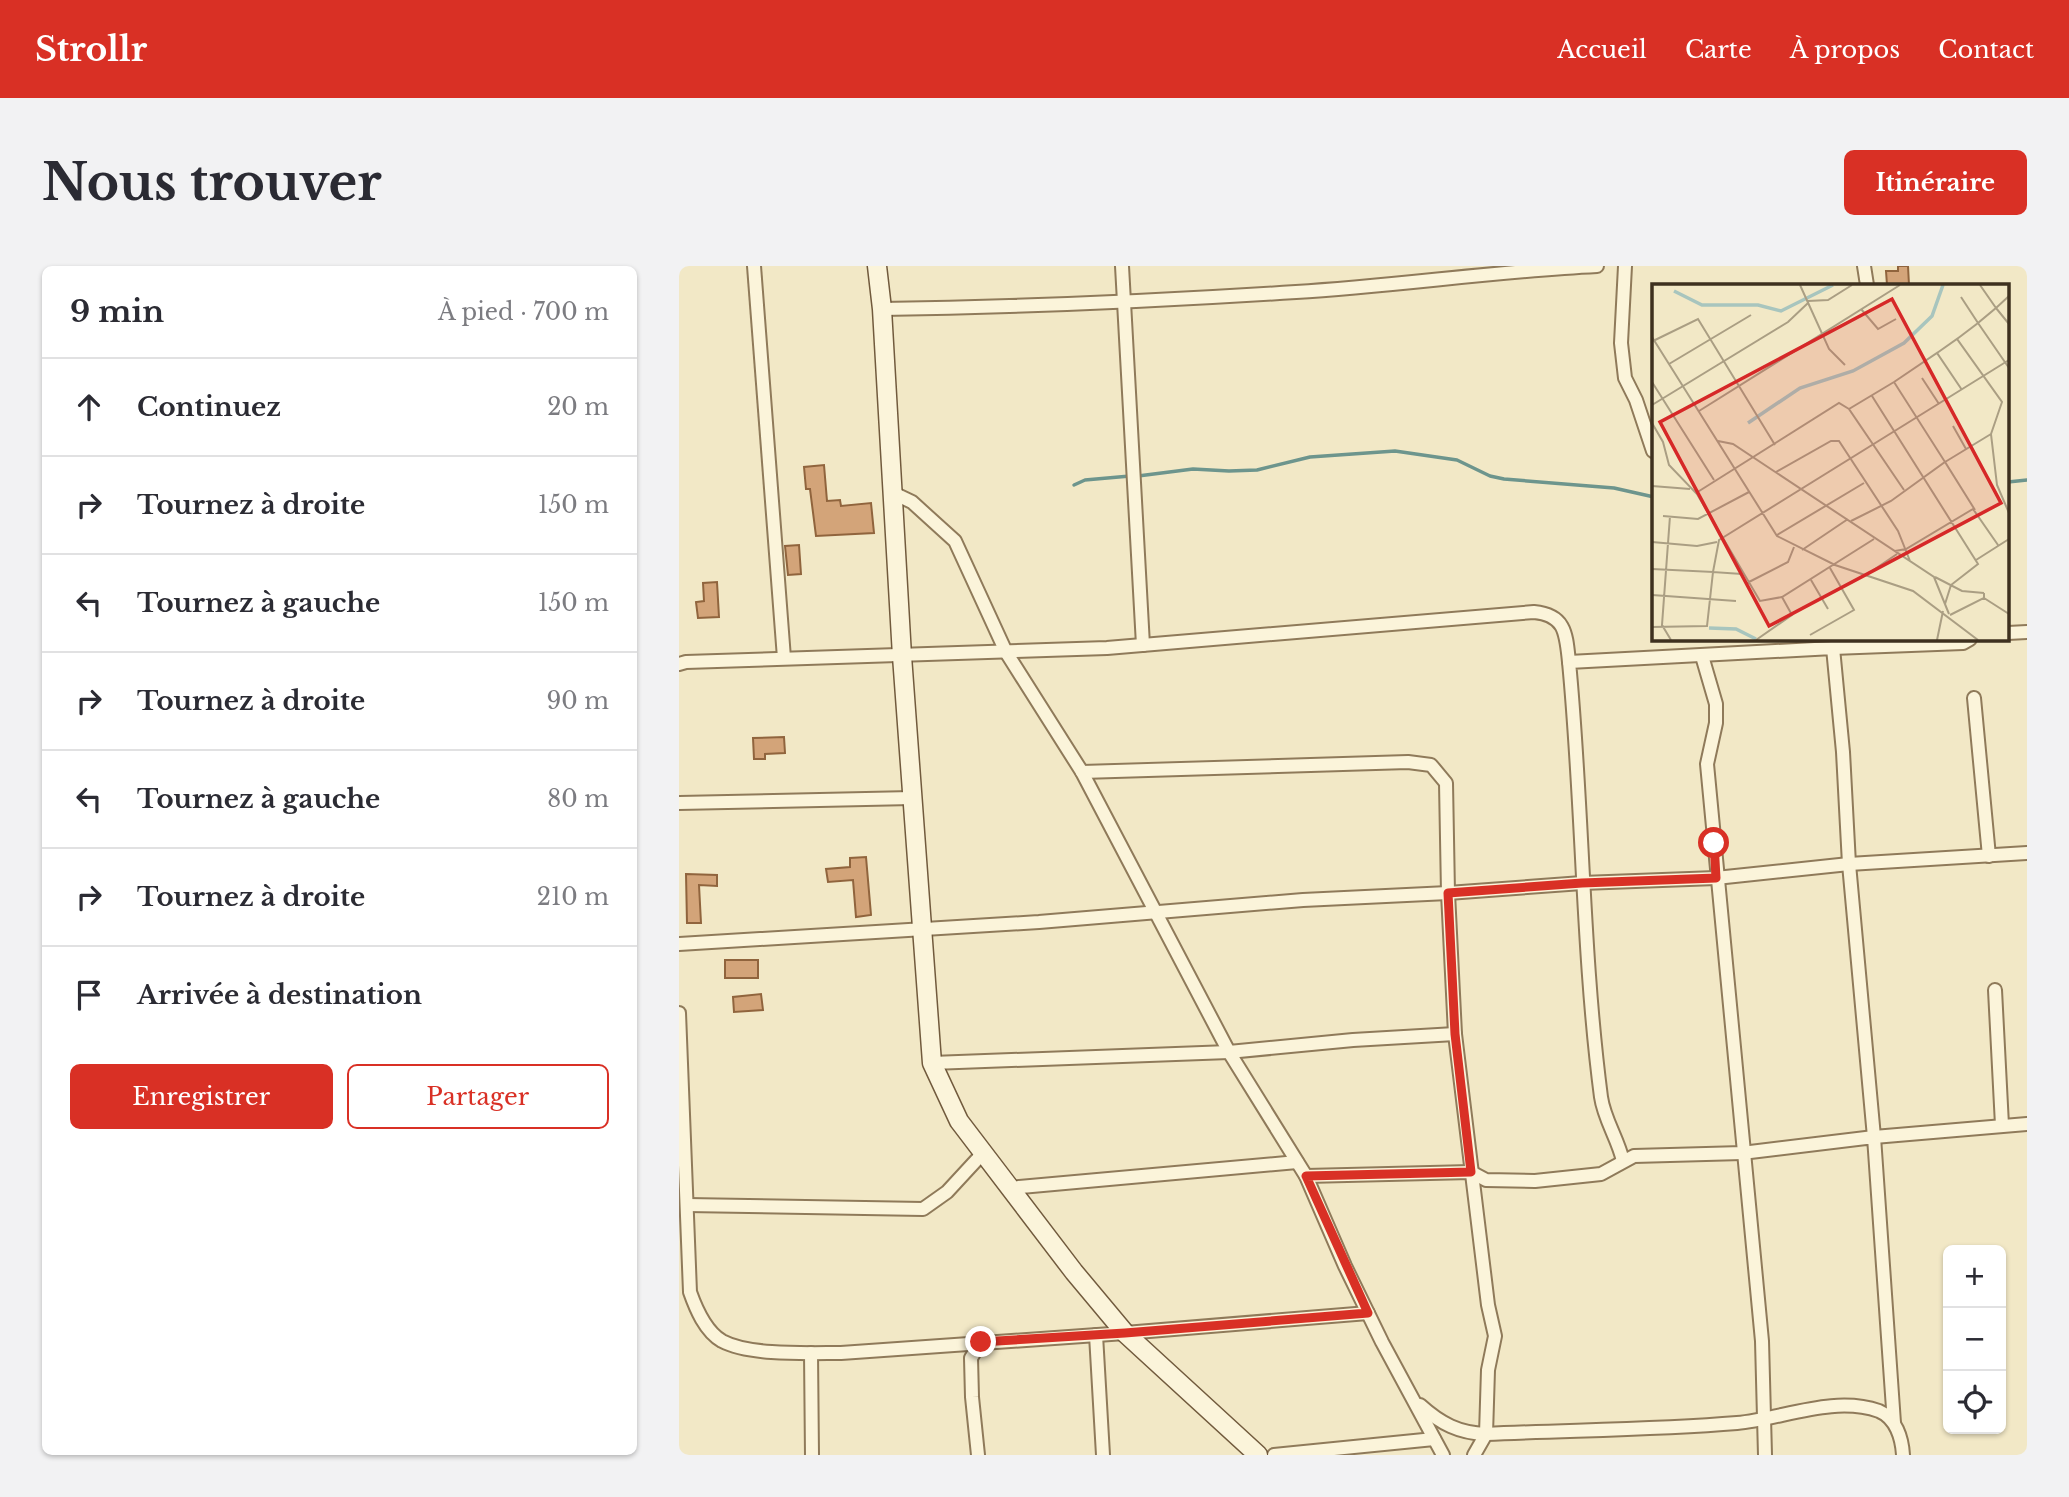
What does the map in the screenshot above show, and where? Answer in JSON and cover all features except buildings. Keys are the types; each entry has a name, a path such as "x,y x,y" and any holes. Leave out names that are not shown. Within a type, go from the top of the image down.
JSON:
{"main road":[{"path":"877,266 932,1063 959,1121 1125,1333 1258,1455"}],"street":[{"path":"754,266 784,658"},
{"path":"1122,266 1143,645"},
{"path":"882,309 1027,306 1295,292 1433,281 1524,270 1597,266"},
{"path":"1625,266 1621,343 1625,378 1636,400 1652,449"},
{"path":"1864,266 1867,284"},
{"path":"891,492 912,502 955,541 1006,652 1083,772 1229,1052 1306,1176 1368,1313 1443,1455"},
{"path":"679,664 1143,645 1534,612 1548,614 1558,620 1566,638 1577,743 1582,883 1601,1100 1623,1161"},
{"path":"2009,633 2027,632"},
{"path":"1569,662 1963,643 1968,640"},
{"path":"1833,648 1843,752 1849,864 1874,1137 1894,1423 1903,1455"},
{"path":"1702,656 1716,704 1716,723 1707,764 1762,1341 1765,1455"},
{"path":"1974,698 1989,856"},
{"path":"1083,772 1408,762 1431,765 1446,783 1455,1034 1488,1305 1495,1336 1488,1370 1486,1434 1474,1455"},
{"path":"679,803 912,798"},
{"path":"679,944 1157,913 1303,900 1582,883 1716,878 1849,864 2027,853"},
{"path":"1995,990 2003,1125"},
{"path":"679,1013 682,1150 690,1292 699,1316 721,1340 745,1349 811,1353 1125,1333 1368,1313"},
{"path":"932,1063 1229,1052 1353,1040 1455,1034"},
{"path":"1306,1176 1471,1172 1486,1180 1535,1181 1601,1174 1634,1156 1742,1153 1874,1137 2027,1124"},
{"path":"687,1205 923,1209 947,1192 983,1153"},
{"path":"1009,1188 1297,1162"},
{"path":"1096,1335 1103,1455"},
{"path":"978,1455 971,1358 981,1342"},
{"path":"811,1353 812,1455"},
{"path":"1415,1400 1451,1428 1466,1433 1486,1434 1739,1423 1837,1406 1877,1411 1887,1415 1894,1423"},
{"path":"1274,1455 1434,1439"}],"waterway":[{"path":"1138,476 1193,469 1257,470 1310,457 1395,451 1457,460 1490,476 1504,479 1614,488 1652,497"},
{"path":"1074,485 1085,480 1130,476"},
{"path":"2009,482 2027,480"}],"route":[{"path":"981,1342 1368,1313 1306,1176 1471,1172 1455,1034 1448,893 1582,883 1716,878 1714,843"}]}
